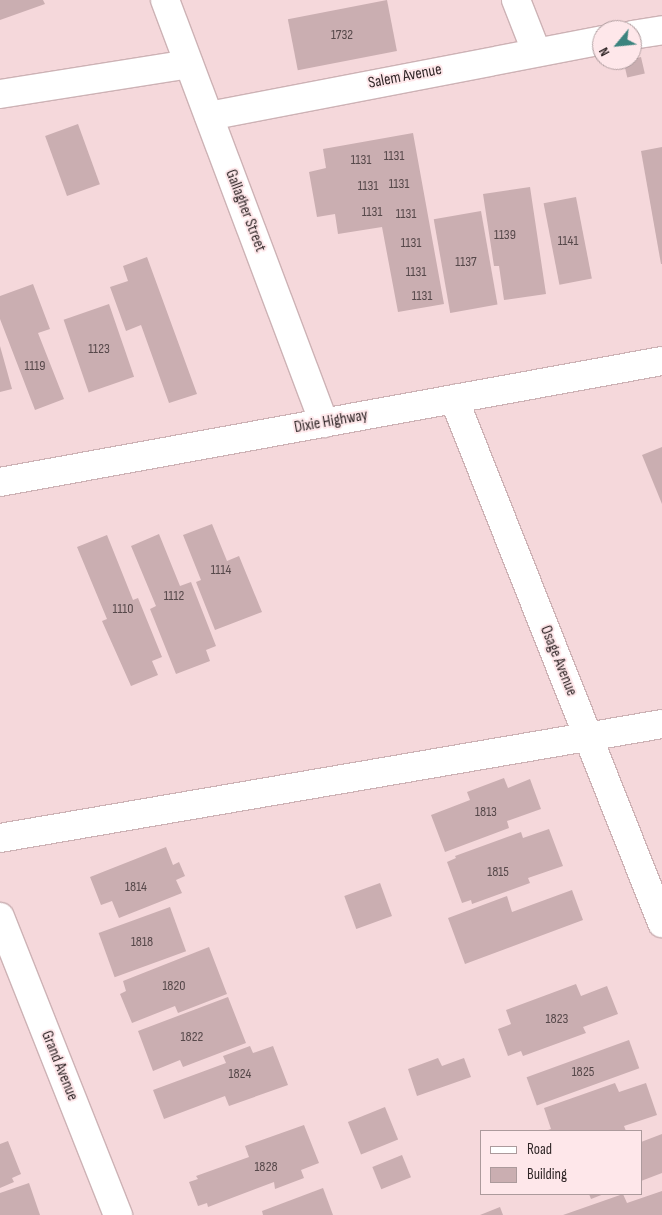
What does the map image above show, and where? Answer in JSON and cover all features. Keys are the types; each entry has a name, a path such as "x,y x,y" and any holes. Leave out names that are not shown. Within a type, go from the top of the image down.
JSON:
{"street":[{"name":"Gallagher Street","path":"165,0 324,423"},
{"path":"516,0 536,51"},
{"path":"642,33 662,30"},
{"name":"Salem Avenue","path":"209,116 536,51 592,42"},
{"path":"0,94 189,64"},
{"name":"Dixie Highway","path":"0,482 662,361"},
{"name":"Osage Avenue","path":"454,399 662,923"},
{"path":"0,838 662,724"},
{"name":"Grand Avenue","path":"0,917 118,1215"}],"building":[{"path":"0,0 43,0 45,4 0,20"},
{"path":"387,0 397,51 298,70 288,19"},
{"path":"642,61 645,74 627,78 626,70 642,70"},
{"path":"78,124 100,184 67,196 45,136"},
{"path":"413,133 444,304 398,312 382,227 338,234 335,214 317,217 309,172 326,168 323,149"},
{"path":"662,147 662,264 661,264 641,151"},
{"path":"530,187 546,294 504,300 499,266 494,266 483,194"},
{"path":"576,197 592,278 559,285 544,203"},
{"path":"481,211 497,305 450,313 434,219"},
{"path":"147,257 197,394 169,403 141,325 126,331 110,287 128,281 123,266"},
{"path":"33,284 50,329 38,333 64,399 35,410 0,319 0,296"},
{"path":"109,304 134,377 89,392 64,320"},
{"path":"0,346 12,389 0,392"},
{"path":"662,447 662,504 642,455"},
{"path":"212,524 227,561 239,556 262,612 215,630 196,582 201,580 183,535"},
{"path":"159,534 180,586 191,582 216,646 206,650 210,661 176,674 150,609 156,606 131,546"},
{"path":"107,535 133,600 138,598 162,657 152,661 158,675 131,686 102,621 107,619 77,547"},
{"path":"504,778 508,788 530,779 541,809 507,821 509,828 445,852 431,815 470,800 467,792"},
{"path":"549,829 563,866 528,878 530,883 472,904 471,900 462,903 447,862 456,858 455,856 521,832 523,838"},
{"path":"166,847 173,865 179,862 185,876 176,880 182,893 119,918 112,901 101,905 90,877"},
{"path":"380,883 392,916 356,929 344,896"},
{"path":"572,890 583,920 465,964 448,918 507,896 512,912"},
{"path":"170,907 186,951 115,977 99,933"},
{"path":"209,947 227,994 178,1013 175,1006 132,1023 120,994 126,991 123,981"},
{"path":"576,984 581,996 607,986 618,1014 583,1027 586,1033 523,1056 521,1051 508,1056 498,1029 511,1024 506,1010"},
{"path":"228,997 246,1043 183,1067 180,1060 153,1071 138,1031"},
{"path":"629,1040 639,1068 537,1105 527,1077"},
{"path":"250,1046 253,1053 273,1046 288,1085 229,1106 225,1096 164,1119 153,1090 226,1063 223,1056"},
{"path":"438,1058 442,1066 464,1058 471,1077 417,1096 408,1069"},
{"path":"615,1083 619,1092 646,1083 657,1115 624,1126 626,1130 548,1130 551,1129 544,1108"},
{"path":"385,1107 398,1139 361,1154 348,1122"},
{"path":"304,1125 319,1163 301,1170 304,1178 275,1189 274,1182 208,1207 207,1203 198,1206 189,1182 198,1179 196,1176 249,1157 245,1146"},
{"path":"662,1134 662,1173 642,1181 642,1142"},
{"path":"8,1141 21,1174 12,1178 14,1182 0,1188 0,1144"},
{"path":"402,1155 411,1177 381,1189 372,1167"},
{"path":"29,1183 40,1215 0,1215 0,1193"},
{"path":"323,1188 333,1215 263,1215 262,1211"},
{"path":"662,1191 662,1215 563,1215 620,1195 623,1195 627,1203"},
{"path":"589,1195 601,1195 591,1199"},
{"path":"500,1207 503,1215 480,1215"}]}
